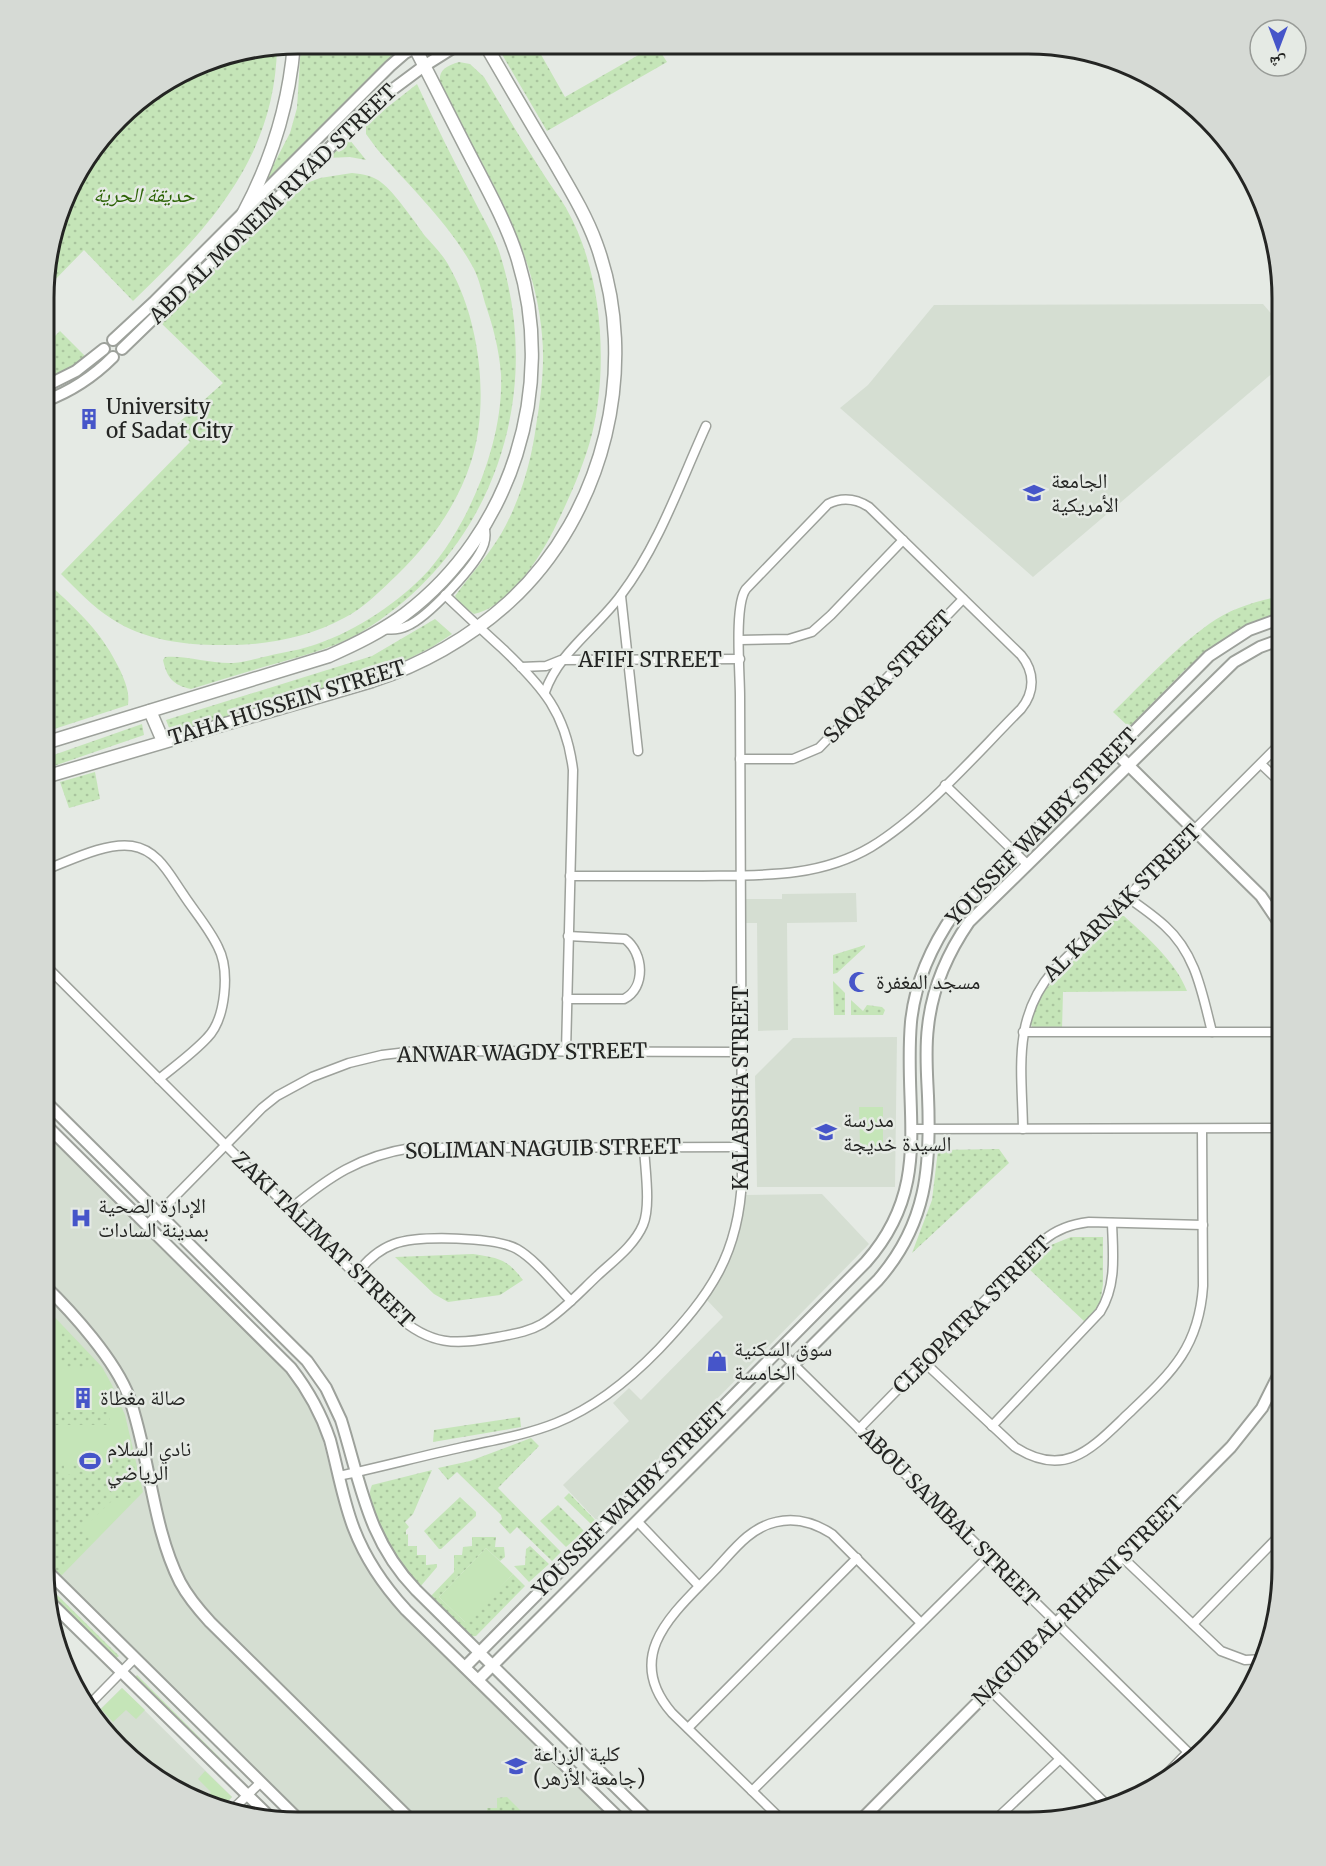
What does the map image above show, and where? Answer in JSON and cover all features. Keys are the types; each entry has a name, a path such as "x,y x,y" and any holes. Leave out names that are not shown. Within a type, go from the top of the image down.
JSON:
{"main road":[{"path":"243,214 264,171 280,127 293,54"},
{"name":"TAHA HUSSEIN STREET","path":"54,740 330,656 369,638 405,614 437,585 466,553 484,525 508,478 527,414 532,370 530,315 524,282 511,239 420,54"},
{"name":"TAHA HUSSEIN STREET","path":"54,774 394,674 435,655 479,627 509,602 540,568 578,511 603,447 612,402 615,356 608,288 596,243 584,215 491,54"},
{"path":"150,711 163,741"}],"street":[{"name":"ABD AL MONEIM RIYAD STREET","path":"113,340 404,54"},
{"name":"ABD AL MONEIM RIYAD STREET","path":"122,349 381,98 443,54"},
{"path":"340,116 350,127"},
{"path":"54,381 76,370 104,349"},
{"path":"54,397 87,380 113,357"},
{"path":"544,692 561,660 621,596 658,533 706,426"},
{"name":"KALABSHA STREET","path":"339,1476 542,1428 587,1408 627,1380 690,1317 708,1293 723,1266 740,1210 742,1147 740,604 746,589 823,508 833,501 846,499 858,501 869,507 903,540"},
{"path":"384,629 408,626 445,595 482,549 486,538 484,525"},
{"path":"570,876 791,874 818,869 845,860 871,847 906,823 1021,709 1032,686 1025,661 903,540 812,632 789,639 740,640"},
{"path":"445,595 544,692 561,721 571,758 573,770 566,1052"},
{"path":"621,596 638,751"},
{"name":"SAQARA STREET","path":"740,759 792,759 819,748 963,599"},
{"name":"YOUSSEF WAHBY STREET","path":"465,1667 866,1262 890,1230 907,1186 912,1154 912,1020 916,993 924,967 938,937 955,912 1209,656 1249,630 1272,622"},
{"name":"YOUSSEF WAHBY STREET","path":"478,1680 878,1280 902,1247 916,1220 925,1188 929,1129 927,1036 938,980 951,950 969,922 1234,662 1272,643"},
{"name":"AFIFI STREET","path":"521,667 537,667 561,660 740,659"},
{"path":"1114,751 1261,896 1272,912"},
{"name":"AL KARNAK STREET","path":"1023,1129 1021,1046 1023,1032 1033,999 1045,980 1272,752"},
{"path":"1261,764 1272,774"},
{"path":"945,785 1028,865"},
{"path":"54,867 115,846 132,846 147,851 165,867 219,948 224,970 224,993 215,1026 209,1036 159,1079"},
{"path":"1127,897 1166,926 1182,945 1196,971 1212,1032"},
{"path":"567,999 624,999 631,995 639,983 637,950 625,939 568,936"},
{"name":"ZAKI TALIMAT STREET","path":"54,974 405,1323 426,1335 456,1343 465,1343 526,1331 544,1322 571,1301 622,1252 643,1225 646,1209 644,1148"},
{"path":"1023,1032 1272,1032"},
{"name":"ANWAR WAGDY STREET","path":"147,1225 262,1108 277,1096 312,1077 349,1063 382,1055 416,1052 741,1052"},
{"path":"54,1110 307,1361 334,1404 341,1420 374,1528 392,1561 416,1590 641,1812"},
{"path":"911,1129 1272,1128"},
{"path":"924,1362 1015,1447 1030,1455 1047,1460 1065,1459 1091,1449 1176,1366 1195,1331 1201,1309 1203,1286 1202,1129"},
{"path":"54,1133 295,1373 320,1415 353,1526 375,1571 406,1610 613,1812"},
{"name":"SOLIMAN NAGUIB STREET","path":"290,1209 321,1184 349,1166 380,1154 403,1149 426,1147 742,1147"},
{"name":"CLEOPATRA STREET","path":"859,1429 1050,1235 1065,1227 1081,1223 1203,1225"},
{"path":"992,1426 1105,1304 1113,1280 1112,1223"},
{"path":"356,1275 363,1265 377,1253 403,1241 424,1239 489,1241 509,1245 526,1255 571,1301"},
{"path":"54,1296 69,1310 90,1337 128,1395 167,1548 180,1582 194,1603 210,1622 403,1812"},
{"name":"ABOU SAMBAL STREET","path":"779,1350 1188,1752"},
{"name":"NAGUIB AL RIHANI STREET","path":"869,1812 1242,1435 1262,1408 1272,1388"},
{"path":"774,1812 667,1707 659,1694 653,1676 652,1658 661,1629 746,1538 760,1528 776,1522 796,1520 815,1524 832,1534 921,1623"},
{"path":"637,1521 699,1586"},
{"path":"1193,1624 1272,1543"},
{"path":"752,1791 989,1556"},
{"path":"1122,1557 1221,1651 1245,1660 1254,1660"},
{"path":"687,1728 857,1558"},
{"path":"55,1579 291,1812"},
{"path":"58,1610 262,1809"},
{"path":"93,1701 135,1658"},
{"path":"990,1690 1102,1800"},
{"path":"1183,1757 1188,1752"},
{"path":"1004,1812 1060,1759"},
{"path":"238,1804 261,1782"}],"shaded area":[{"name":"الجامعة الأمريكية","path":"1263,304 1272,315 1272,374 1033,577 840,408 868,385 934,305"},
{"path":"856,893 857,922 787,923 788,1030 758,1031 757,923 744,923 744,899 782,899 782,894"},
{"name":"مدرسة السيدة خديجة","path":"897,1037 895,1187 757,1187 755,1076 793,1038"},
{"path":"54,1141 281,1361 295,1381 320,1430 337,1495 357,1545 457,1666 604,1812 293,1812 55,1576"},
{"name":"سوق السكنية الخامسة","path":"822,1194 869,1244 597,1521 563,1485 629,1421 613,1403 629,1388 641,1400 723,1317 706,1299 736,1241 745,1195"},
{"path":"122,1688 232,1797 227,1802 219,1799 190,1787 162,1771 125,1741 99,1710"}],"green space":[{"path":"300,54 393,54 337,114 264,183 290,133 297,108"},
{"path":"502,54 541,54 565,97 640,54 662,54 667,62 547,131"},
{"name":"حديقة الحرية","path":"276,55 273,87 264,123 250,157 232,189 211,218 161,274 133,301 84,250 55,280 62,235 79,190 104,149 125,125 149,104 190,79 235,62"},
{"path":"459,62 470,64 484,77 566,208 588,260 595,289 601,349 597,407 592,434 572,491 551,536 534,564 512,590 500,601 474,614 459,603 455,596 496,542 519,495 534,440 542,380 543,346 537,303 518,239 490,178 442,92 440,76 442,72"},
{"path":"417,84 497,245 512,304 516,358 511,410 499,461 478,509 450,553 414,592 371,626 349,639 314,652 191,689 185,687 175,683 169,676 163,660 165,657 237,663 299,649 347,631 392,604 418,582 444,550 471,504 482,478 497,425 501,374 495,338 479,281 464,252 453,237 366,134 366,124"},
{"path":"349,139 366,160 350,157 326,158 344,141"},
{"path":"352,173 379,181 398,200 448,264 469,313 479,363 480,415 471,462 458,494 431,537 397,575 358,609 315,631 269,642 207,645 165,640 124,626 98,609 61,574 190,442 175,426 223,383 161,323 203,280 307,183 320,178"},
{"path":"60,331 86,357 76,367 54,378 54,337"},
{"path":"54,589 97,633 113,656 124,678 128,692 128,705 54,729"},
{"path":"1272,598 1272,621 1227,637 1186,669 1129,727 1113,712 1171,655 1209,624 1225,614"},
{"path":"435,619 452,634 432,647 384,671 171,733 166,720 372,656"},
{"path":"142,724 144,735 54,766 54,755"},
{"path":"95,772 100,799 69,808 60,782"},
{"path":"1118,916 1124,916 1160,950 1182,980 1187,991 1063,992 1062,1030 1033,1029 1029,1020 1040,995"},
{"path":"865,945 837,973 833,974 833,955"},
{"path":"833,981 845,993 845,1015 834,1015"},
{"path":"851,1000 863,1011 867,1005 882,1007 885,1010 883,1015 851,1015"},
{"path":"859,1107 883,1107 883,1146 860,1146"},
{"path":"999,1149 1009,1163 912,1253 932,1200 938,1150"},
{"path":"1071,1237 1103,1237 1103,1284 1100,1304 1085,1322 1028,1268 1051,1245"},
{"path":"473,1254 502,1261 523,1280 500,1295 448,1302 434,1294 395,1257"},
{"path":"54,1316 55,1317 54,1379"},
{"name":"نادي السلام الرياضي","path":"54,1317 102,1367 112,1385 125,1415 143,1492 61,1576 54,1568"},
{"path":"62,1326 90,1355 99,1368 60,1367"},
{"path":"54,1412 110,1412 110,1425 54,1425"},
{"path":"520,1417 521,1427 433,1442 434,1430"},
{"path":"531,1438 539,1446 498,1488 561,1552 552,1561 517,1527 510,1534 499,1522 502,1519 501,1515 457,1472 448,1480 438,1468 470,1461"},
{"path":"110,1450 130,1450 140,1490 132,1498 115,1498 84,1527 90,1541 59,1573 54,1568 54,1465 64,1465 64,1474 73,1474 73,1465 110,1465"},
{"path":"432,1470 413,1514 405,1522 409,1527 406,1530 408,1546 417,1546 417,1555 426,1555 426,1565 437,1564 420,1587 402,1566 376,1525 370,1497 372,1485"},
{"path":"569,1493 595,1520 591,1524 564,1498"},
{"path":"460,1497 476,1512 476,1516 439,1549 424,1531"},
{"path":"558,1505 584,1531 566,1547 540,1521"},
{"path":"472,1537 496,1537 495,1547 504,1547 505,1557 500,1561 486,1548 439,1597 465,1622 513,1574 525,1586 476,1636 468,1637 430,1597 454,1572 454,1555 462,1555 463,1547 472,1546"},
{"path":"530,1546 549,1564 529,1582 514,1566 525,1565 526,1549"},
{"path":"486,1548 513,1574 466,1623 439,1597"},
{"path":"56,1593 119,1656 115,1659 56,1601"},
{"path":"137,1675 240,1778 236,1782 134,1678"},
{"path":"122,1688 145,1710 136,1719 126,1710 113,1722 101,1709"},
{"path":"205,1771 232,1797 227,1802 208,1795 211,1792 198,1779"},
{"path":"507,1797 522,1812 487,1812 487,1808 497,1808 497,1798"}],"place":[{"name":"University of Sadat City","path":"89,419"},
{"name":"الجامعة الأمريكية","path":"1034,493"},
{"name":"مسجد المغفرة","path":"859,982"},
{"name":"مدرسة السيدة خديجة","path":"826,1132"},
{"name":"الإدارة الصحية بمدينة السادات","path":"81,1218"},
{"name":"سوق السكنية الخامسة","path":"717,1361"},
{"name":"صالة مغطاة","path":"83,1398"},
{"name":"نادي السلام الرياضي","path":"90,1461"},
{"name":"كلية الزراعة (جامعة الأزهر)","path":"516,1766"}]}
